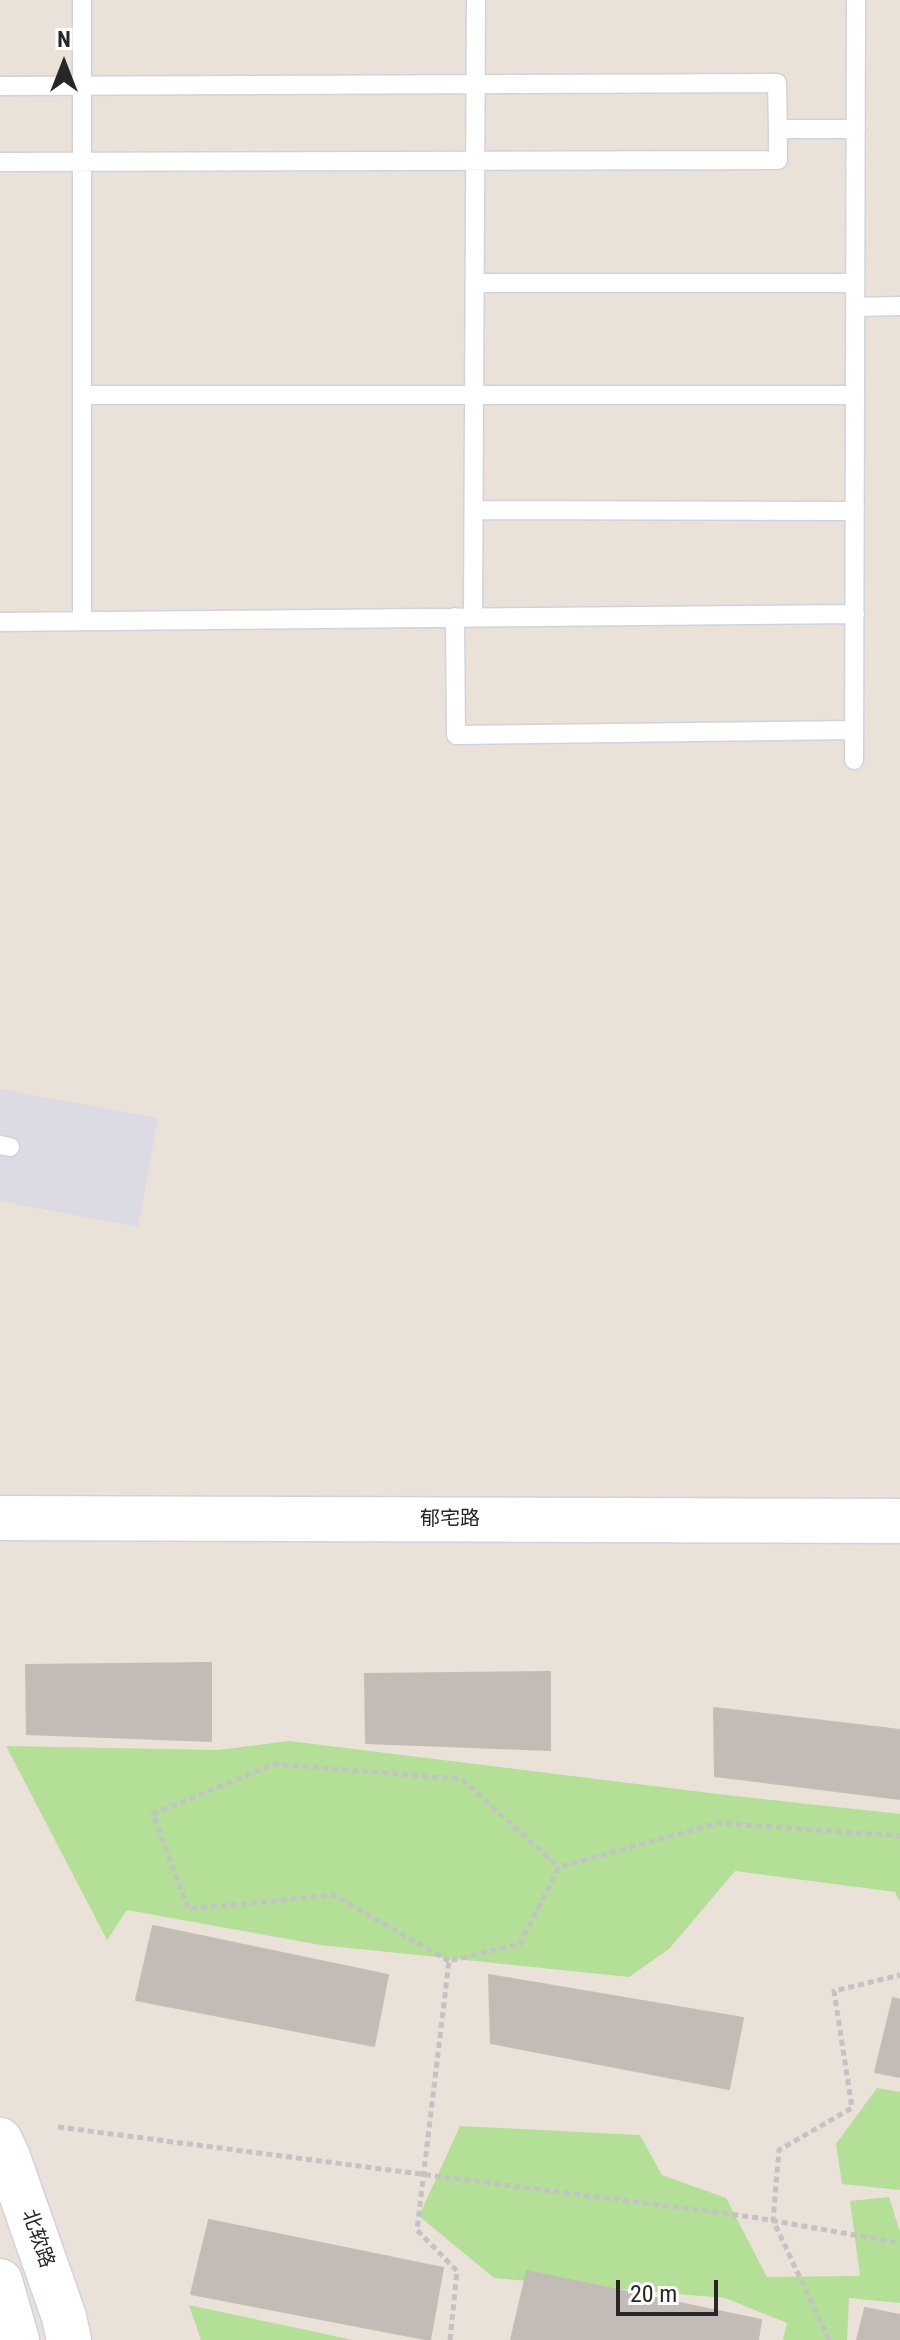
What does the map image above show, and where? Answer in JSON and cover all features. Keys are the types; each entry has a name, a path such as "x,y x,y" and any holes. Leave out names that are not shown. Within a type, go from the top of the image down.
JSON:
{"street":[{"name":"郁宅路","path":"0,1518 900,1521"},
{"name":"北软路","path":"0,2140 64,2317 69,2340"},
{"path":"0,2281 17,2340"}],"lane":[{"path":"82,0 82,621"},
{"path":"476,0 475,510 456,735 854,730"},
{"path":"854,760 856,0"},
{"path":"0,86 777,83 778,129 778,160 0,162"},
{"path":"778,129 856,129"},
{"path":"476,283 855,283"},
{"path":"855,307 900,306"},
{"path":"82,395 855,395"},
{"path":"475,510 855,511"},
{"path":"0,622 855,614"}],"path":[{"path":"559,1867 461,1779 274,1764 153,1814 188,1909 333,1895 449,1961 520,1944 559,1867 718,1823 900,1836"},
{"path":"449,1961 417,2230 457,2271 450,2340"},
{"path":"829,2340 773,2220 779,2150 852,2108 834,1991 900,1975"},
{"path":"58,2127 773,2220 900,2243"}],"shaded area":[{"path":"0,1089 158,1118 138,1227 0,1201"}],"green space":[{"path":"289,1741 900,1814 900,1902 895,1892 735,1871 669,1949 629,1977 321,1945 127,1910 107,1940 6,1746 218,1750"},
{"path":"877,2088 900,2092 900,2190 842,2184 836,2144"},
{"path":"460,2126 640,2135 662,2175 726,2198 767,2277 860,2276 850,2201 889,2197 900,2232 900,2303 849,2298 847,2340 783,2340 787,2323 725,2298 494,2278 419,2216"},
{"path":"189,2305 353,2340 201,2340"}],"building":[{"path":"211,1663 211,1741 27,1734 26,1665"},
{"path":"550,1672 550,1750 366,1743 365,1674"},
{"path":"714,1708 900,1730 900,1799 715,1776"},
{"path":"153,1926 388,1975 374,2046 136,2000"},
{"path":"489,1975 743,2018 729,2089 491,2043"},
{"path":"893,1998 900,2000 900,2077 875,2072"},
{"path":"209,2220 443,2268 430,2340 191,2294"},
{"path":"527,2271 761,2320 758,2340 511,2340"},
{"path":"865,2308 900,2315 900,2340 857,2340"}]}
